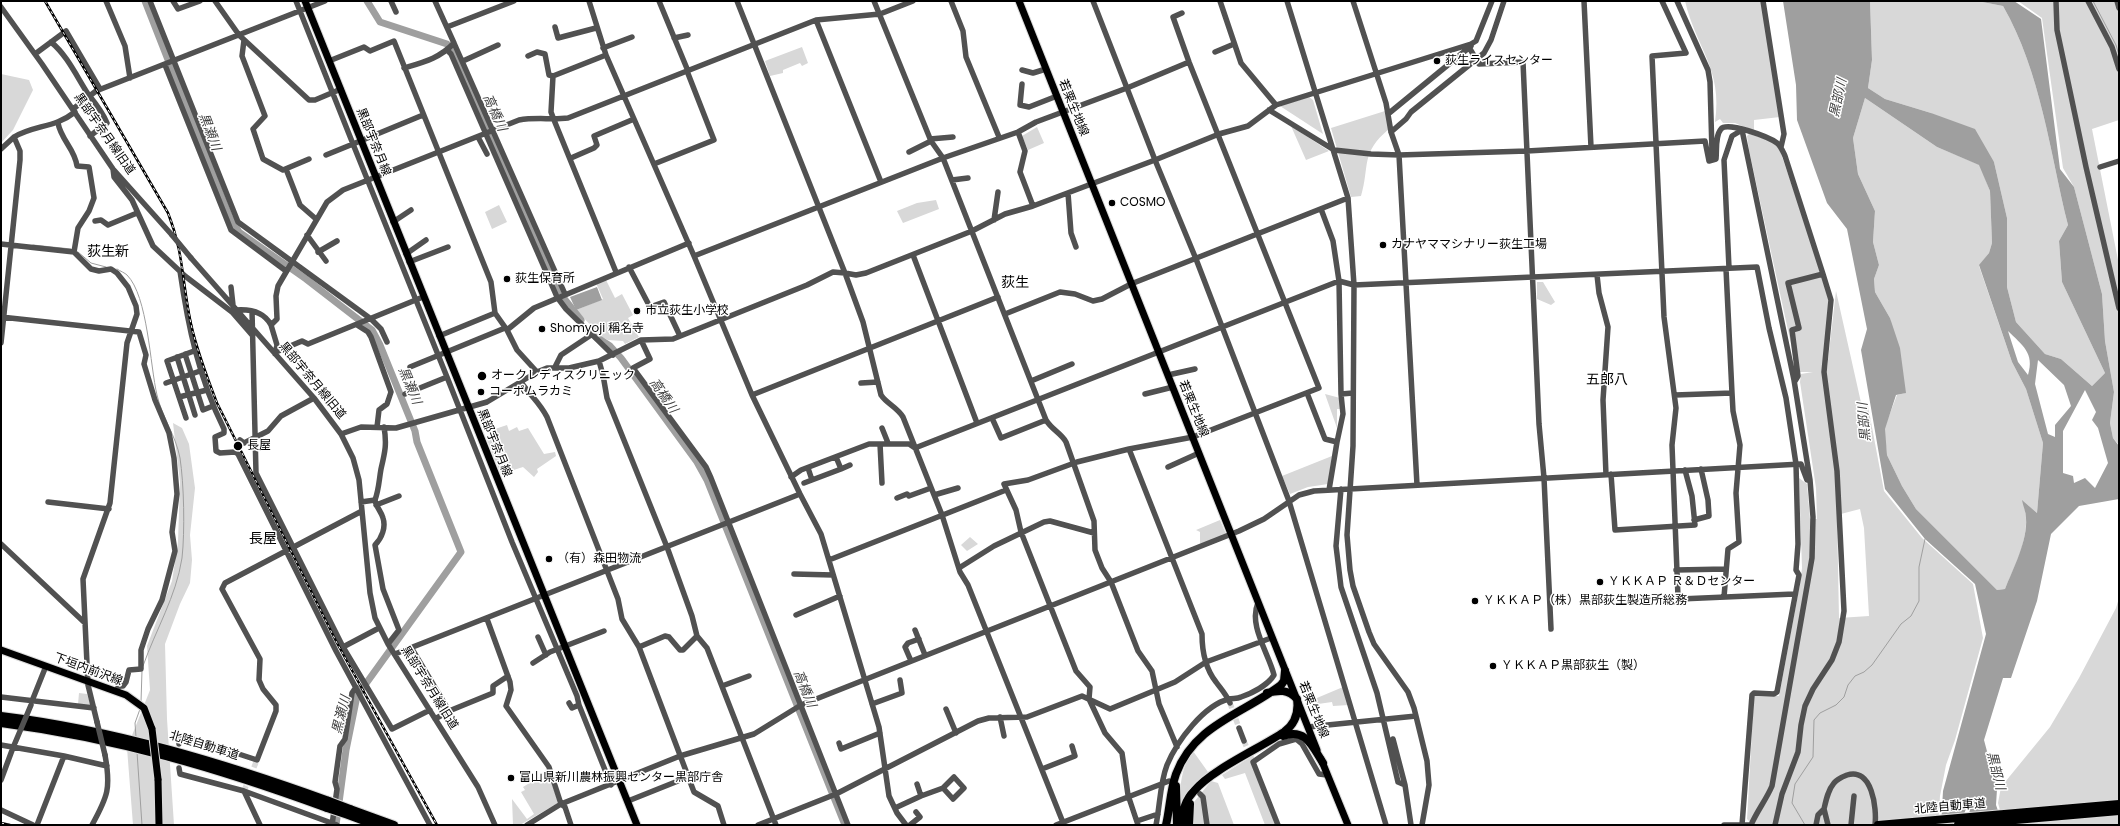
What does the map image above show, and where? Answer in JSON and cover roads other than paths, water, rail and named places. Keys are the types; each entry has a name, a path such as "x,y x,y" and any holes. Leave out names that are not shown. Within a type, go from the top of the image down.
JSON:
{"highway":[{"path":"1166,825 1171,790 1182,760 1192,744 1283,683 1285,671"},
{"path":"1182,825 1183,812 1187,800 1194,791 1208,779 1274,739 1288,729 1294,721 1298,708 1297,699 1292,693 1286,691 1267,693"},
{"name":"北陸自動車道","path":"1,716 66,725 166,747 235,768 349,812 394,825"},
{"name":"北陸自動車道","path":"1,723 77,734 166,755 234,774 328,804"},
{"path":"1274,739 1294,733 1302,735 1312,745 1322,763"},
{"path":"1177,825 1176,789 1182,760"},
{"path":"1189,825 1191,800 1199,787 1208,779"},
{"name":"北陸自動車道","path":"1878,825 2119,804"},
{"name":"北陸自動車道","path":"1958,825 2119,811"},
{"name":"北陸自動車道","path":"349,812 375,825"}],"main road":[{"name":"若栗生地線","path":"1019,1 1193,437 1271,638 1348,825"},
{"name":"黒部宇奈月線","path":"306,5 406,254 419,298 439,336 469,408 540,598 564,646 637,825"},
{"name":"下垣内前沢線","path":"1,650 116,691 134,699 144,708 152,729 158,779 159,825"}],"street":[{"path":"106,1 125,46 130,78"},
{"path":"150,1 238,222 291,263 382,329 386,342"},
{"path":"173,1 178,9 200,1"},
{"path":"215,1 239,35 309,100 315,100 341,89"},
{"path":"296,1 368,181 419,298 446,377 540,598 556,649 577,696 579,705 611,785"},
{"path":"1,149 14,137 26,131 58,123 100,89 300,11 306,5 325,1"},
{"path":"390,1 396,12"},
{"path":"435,1 494,130 565,294"},
{"path":"447,27 514,1"},
{"path":"589,1 603,48 689,244 752,396 791,477 821,534 880,733 889,796 906,825"},
{"path":"654,164 714,140 688,71 659,1"},
{"path":"737,1 846,273 864,322 878,382 885,400 899,411 903,417 942,515 959,568 968,585 1063,823"},
{"path":"874,1 930,140 943,158 1046,420 1052,430 1063,437 1074,463 1094,521 1095,550 1102,568 1111,582 1138,651 1152,671 1159,704 1177,747"},
{"path":"271,325 277,319 276,296 278,286 327,202 335,196 368,181 494,130 527,119 554,120 568,118 816,20 880,14 913,1"},
{"path":"951,1 962,31 966,57 999,137"},
{"path":"1093,1 1155,160 1196,259 1289,501 1386,825"},
{"path":"1220,1 1241,63 1276,105"},
{"path":"1287,1 1348,198 1354,284 1354,393 1351,488 1347,535 1353,586 1374,644 1408,692 1416,716 1426,760 1429,785 1422,825"},
{"path":"1353,1 1377,74 1388,114 1391,132 1399,155 1417,485"},
{"path":"1391,132 1406,119 1411,112 1476,60 1488,48 1504,1"},
{"path":"1584,1 1592,147"},
{"path":"1662,1 1686,53 1652,56 1664,317 1676,408 1672,440 1676,570 1679,599 1794,594"},
{"path":"1677,1 1708,70 1710,82 1712,152 1709,161"},
{"path":"1763,1 1784,134 1780,147"},
{"path":"2056,1 2058,22 2057,30 2086,167 2119,308"},
{"path":"2088,1 2112,48 2119,68"},
{"path":"2117,1 2119,8"},
{"path":"1388,114 1476,42 1490,2"},
{"name":"黒部宇奈月線旧道","path":"1,8 35,54 113,169 234,308 276,353 314,398 341,434 357,472 370,593 379,628 478,787 495,825"},
{"path":"1158,814 1137,823 1128,796 1122,753 1105,733 1089,699 1090,687 1076,671 1021,532 1016,510 1004,484 1028,480 1074,463 1129,449 1193,437 1319,388 1189,62 1173,17 1182,13"},
{"path":"816,20 881,182"},
{"path":"555,27 558,38 596,28"},
{"path":"35,54 66,31 100,89"},
{"path":"674,38 688,35"},
{"path":"603,48 632,36"},
{"path":"244,40 242,56 265,116 253,129 263,158 283,170 309,158"},
{"path":"329,61 364,47 370,50 394,41 491,282 495,313 506,329 517,350 537,372"},
{"path":"51,42 61,53 90,96 102,110 107,123 90,136"},
{"path":"404,68 433,59 448,51 454,43"},
{"path":"1215,52 1234,44"},
{"path":"463,61 498,45"},
{"path":"341,434 361,426 396,428 469,408 487,402 537,372 555,367 579,367 599,361 641,340 665,340 680,336 807,285 833,272 856,275 866,273 972,231 1005,214 1033,206 1068,193 1219,134 1248,126 1276,105 1471,46"},
{"path":"1471,46 1479,64 1523,62 1534,276 1539,417 1544,478 1551,629"},
{"path":"448,51 451,54 557,297 592,335 613,355"},
{"path":"528,56 537,52 545,54 549,75 553,76"},
{"path":"553,76 606,55"},
{"path":"694,256 820,208 943,158 999,137 1018,132 1036,122 1127,88 1189,62"},
{"path":"164,65 231,230 286,270"},
{"path":"1022,70 1033,73 1046,69"},
{"path":"553,76 552,112 554,120 571,158 616,272"},
{"path":"1022,84 1020,105 1029,107 1057,96"},
{"path":"1269,110 1334,150 1399,155 1527,151 1705,141 1709,161"},
{"path":"326,155 423,115"},
{"path":"571,158 594,148 597,145 594,136 634,119"},
{"path":"58,123 60,133 76,156 78,166 89,167 94,194 89,211 78,228 74,252"},
{"path":"1709,161 1716,159 1718,135 1722,128 1730,126 1764,135 1777,143 1780,147 1831,300 1824,372 1837,471 1844,611 1839,642 1832,660 1805,706 1798,752 1782,794 1775,825"},
{"path":"1724,825 1751,825 1756,812 1767,799 1772,786 1812,558 1813,517 1810,480 1795,381 1742,130"},
{"path":"1724,597 1728,549 1739,542 1736,493 1740,445 1733,411 1724,160 1732,136 1742,130"},
{"path":"1018,132 1025,151 1020,172 1021,177 1033,206"},
{"path":"1,343 2,317 20,160 20,151 14,137"},
{"path":"478,137 487,154"},
{"path":"909,152 930,140 953,137"},
{"path":"2100,167 2119,161"},
{"path":"113,169 114,177 132,200 153,246 180,271 232,312 252,335"},
{"path":"286,169 300,205 316,220"},
{"path":"952,180 968,178"},
{"path":"994,220 998,192"},
{"path":"1068,193 1071,233 1076,247"},
{"path":"1005,314 1060,292 1075,294 1093,301 1102,300 1131,284 1348,198"},
{"path":"1321,209 1333,241 1339,281 1341,394 1343,414 1329,490"},
{"path":"393,222 411,210"},
{"path":"95,221 101,220 108,225 137,213"},
{"path":"307,235 326,261"},
{"path":"318,252 338,240"},
{"path":"406,254 426,240"},
{"path":"1,244 74,252 91,269 99,271 111,269 122,277 136,306 137,314 127,343 109,509 83,578 89,681 109,777 104,804 92,825"},
{"path":"410,367 506,329 534,308 557,297 616,272 689,244"},
{"path":"409,262 448,247"},
{"path":"912,255 977,423"},
{"path":"629,267 650,307 664,302 680,336"},
{"path":"915,448 1339,281 1354,284 1406,283 1757,267 1786,398 1796,464 1798,544 1796,570 1799,575 1794,594 1777,692 1774,694 1754,693 1752,695 1742,824"},
{"path":"180,271 194,351 213,406 224,429 224,433 215,437 216,451 220,453 235,452 238,454 356,688 430,825"},
{"path":"1795,381 1798,376 1792,330 1799,328 1788,283 1823,274"},
{"path":"1597,275 1598,293 1608,327 1603,400 1608,475 1615,530 1695,525 1692,496 1685,470"},
{"path":"231,287 234,308 252,311 268,318 277,345 276,353"},
{"path":"752,396 998,297"},
{"path":"276,353 302,341 308,344 419,298"},
{"path":"252,311 256,473 343,647 392,729 430,710"},
{"path":"439,336 495,313"},
{"path":"2,317 139,332 143,341 146,355 144,364 155,400 169,433 174,458 177,494 172,532 175,551 162,600 148,629 141,650 141,669 130,670 126,682 123,686 119,686 116,691"},
{"path":"359,324 368,332 391,392 387,404 379,410 377,427"},
{"path":"555,367 561,355 592,335"},
{"path":"641,340 650,359 633,368 706,467 730,522 848,825"},
{"path":"186,418 167,361 194,351"},
{"path":"185,354 203,410 213,406"},
{"path":"177,358 195,415"},
{"path":"599,361 604,375 607,398 667,547 692,616 697,636 707,648 776,825"},
{"path":"1031,381 1072,364"},
{"path":"1168,375 1195,369"},
{"path":"166,383 200,371"},
{"path":"404,394 446,377"},
{"path":"521,382 532,398 540,403 547,417 618,599 622,619 639,647 688,777 697,795 718,806 724,825"},
{"path":"861,383 878,382"},
{"path":"1145,394 1173,387"},
{"path":"179,397 197,391 207,390"},
{"path":"1674,395 1732,392"},
{"path":"1307,393 1325,439 1337,442"},
{"path":"1341,394 1354,393"},
{"path":"240,440 244,443 268,431 281,416 314,398"},
{"path":"992,418 1001,438 1046,420"},
{"path":"384,427 386,447 379,489 375,502 383,518 382,537 375,545 383,589 399,630 388,644"},
{"path":"882,428 888,443"},
{"path":"791,477 808,468 869,444 909,444 915,448"},
{"path":"880,444 879,466 882,483"},
{"path":"1129,449 1202,634 1202,650 1206,662 1214,678 1229,701"},
{"path":"1168,467 1199,453"},
{"path":"836,457 841,469"},
{"path":"527,825 561,804 620,782 680,756 754,734 801,705 1231,534 1264,519 1299,495 1314,491 1351,488 1796,464 1801,464 1806,480 1810,480"},
{"path":"804,483 850,465"},
{"path":"808,468 812,480"},
{"path":"1694,520 1709,516 1708,500 1701,469"},
{"path":"897,498 907,494 910,496 931,488"},
{"path":"934,495 958,488"},
{"path":"1341,489 1336,546 1341,587 1370,668 1398,782 1405,785"},
{"path":"829,560 1006,490"},
{"path":"394,654 412,649 800,494"},
{"path":"361,502 375,502 399,496"},
{"path":"48,502 109,509"},
{"path":"179,744 180,736 184,736 257,760 276,711 276,705 262,689 259,680 260,659 222,589 225,583 362,511"},
{"path":"959,568 994,546 1021,532 1050,521 1094,533"},
{"path":"1,544 85,623"},
{"path":"1676,570 1726,569"},
{"path":"794,574 833,575"},
{"path":"796,614 840,596"},
{"path":"1156,825 1166,781 1167,765 1177,747 1195,721 1213,706 1240,698 1270,681 1274,676 1257,626 1256,609 1258,603"},
{"path":"487,619 508,676 511,690 506,706 549,767 561,804 564,807 571,825"},
{"path":"343,647 379,628"},
{"path":"915,630 925,655"},
{"path":"533,663 556,649 604,631"},
{"path":"639,647 666,636 669,637 680,650 683,650 697,636"},
{"path":"538,637 546,655"},
{"path":"758,825 836,794 978,721 1000,717 1027,717 1082,696 1110,709 1175,682 1206,662 1271,638"},
{"path":"911,661 905,647 919,639"},
{"path":"412,649 449,711"},
{"path":"1,780 46,666"},
{"path":"435,719 449,711 493,693 493,686 508,676"},
{"path":"722,686 748,676"},
{"path":"872,704 902,693 900,680"},
{"path":"179,768 180,774 244,791 334,824 337,789 335,782 340,746 345,739 352,693 356,688"},
{"path":"1,697 32,702 94,708"},
{"path":"569,703 572,708 579,705"},
{"path":"946,709 956,733"},
{"path":"1308,727 1416,716"},
{"path":"1000,717 1004,736"},
{"path":"1239,728 1244,741"},
{"path":"839,743 841,749 880,733"},
{"path":"1278,825 1253,762 1279,744 1296,739 1302,744 1319,774 1327,776"},
{"path":"1393,739 1405,785 1411,825"},
{"path":"1,745 14,745 107,766"},
{"path":"1042,769 1075,756 1072,746"},
{"path":"38,825 64,756"},
{"path":"1816,825 1818,815 1824,809 1833,784 1839,778 1849,774 1859,774 1865,779 1875,804 1875,825"},
{"path":"628,801 688,777"},
{"path":"1056,825 1166,781"},
{"path":"917,784 921,796"},
{"path":"895,808 943,788"},
{"path":"244,791 260,825"},
{"path":"1200,794 1203,797 1207,825"},
{"path":"1851,825 1854,796"},
{"path":"1824,809 1828,825"},
{"path":"1,810 33,825"},
{"path":"910,825 920,817 916,812"},
{"path":"898,825 902,819"}],"water":[{"name":"黒部川","path":"1783,1 1870,1 1872,60 1868,88 1885,99 1931,113 1975,129 1994,162 2007,218 2007,287 2016,322 2045,354 2061,359 2092,386 2105,373 2062,282 2059,241 2068,225 2036,85 2016,31 2003,6 1977,1 2014,1 2041,19 2060,169 2074,187 2102,294 2105,341 2114,392 2110,423 2113,438 2119,446 2119,499 2079,506 2051,534 2037,601 2011,678 2003,678 1984,740 1997,789 1996,805 2003,825 1969,825 1970,798 1960,825 1941,825 1943,791 1986,634 1975,584 1925,539 1885,489 1861,350 1867,329 1847,229 1827,203 1797,120 1796,85","holes":["1865,98 1937,147 1979,165 1990,191 1992,243 1989,253 1979,265 2012,362 2026,389 2043,443 2037,513 2022,500 2026,516 2025,536 2005,589 1997,590 1916,509 1902,486 1887,455 1885,429 1896,395 1906,393 1900,348 1890,318 1875,292 1874,279 1879,265 1873,242 1875,211 1858,174 1853,138","2008,331 2026,350 2030,361 2028,375 2018,362","2038,360 2064,385 2071,406 2055,425 2055,437 2048,434 2035,384","2085,390 2096,412 2092,420 2098,428 2108,463 2095,488 2085,478 2074,483 2073,476 2063,473 2063,431"]},
{"path":"597,287 602,300 576,310 570,297"}],"waterway":[{"name":"黒瀬川","path":"145,1 230,218 239,232 306,279 372,330 380,345 415,431 417,442 461,552 357,696 346,750 336,825"},
{"name":"高橋川","path":"367,1 380,22 447,44 454,51 558,291 581,320"},
{"path":"2093,1 2116,45 2119,55"},
{"path":"33,245 71,249"},
{"path":"78,252 91,263 106,267"},
{"path":"117,269 127,275 134,285 140,299 159,403 180,458 184,508 184,535 179,572 170,600 143,666"},
{"name":"高橋川","path":"596,337 610,346 621,358 697,462 707,480 845,825"},
{"path":"1805,825 1792,803 1795,784 1813,757 1814,720 1820,713 1836,705 1844,697 1848,685 1855,676 1864,672 1872,665 1901,624 1911,616 1919,601 1919,567 1925,539"},
{"path":"141,702 142,671"},
{"path":"136,737 135,723 140,709"},
{"path":"137,752 142,825"}],"tunnel":[{"path":"1230,703 1239,728"},
{"path":"1244,741 1253,762"},
{"path":"244,791 257,760"},
{"path":"1173,783 1196,793"}],"railway":[{"path":"45,1 168,213 180,255 193,334 202,364 217,403 337,643 437,825"},
{"path":"1,823 10,825"}],"place":[{"name":"荻生ライスセンター","path":"1437,61"},
{"name":"COSMO","path":"1112,203"},
{"name":"カナヤママシナリー荻生工場","path":"1383,245"},
{"name":"荻生保育所","path":"507,279"},
{"name":"市立荻生小学校","path":"637,311"},
{"name":"Shomyoji 稱名寺","path":"542,329"},
{"name":"オークレディスクリニック","path":"482,376"},
{"name":"コーポムラカミ","path":"481,392"},
{"name":"長屋","path":"238,446"},
{"name":"（有）森田物流","path":"549,559"},
{"name":"ＹＫＫＡＰ Ｒ＆Ｄセンター","path":"1600,582"},
{"name":"ＹＫＫＡＰ（株）黒部荻生製造所総務","path":"1475,601"},
{"name":"ＹＫＫＡＰ黒部荻生（製）","path":"1493,666"},
{"name":"富山県新川農林振興センター黒部庁舎","path":"511,778"}],"district":[{"name":"荻生新","path":"108,252"},
{"name":"荻生","path":"1015,283"},
{"name":"五郎八","path":"1607,380"},
{"name":"長屋","path":"263,539"}]}
